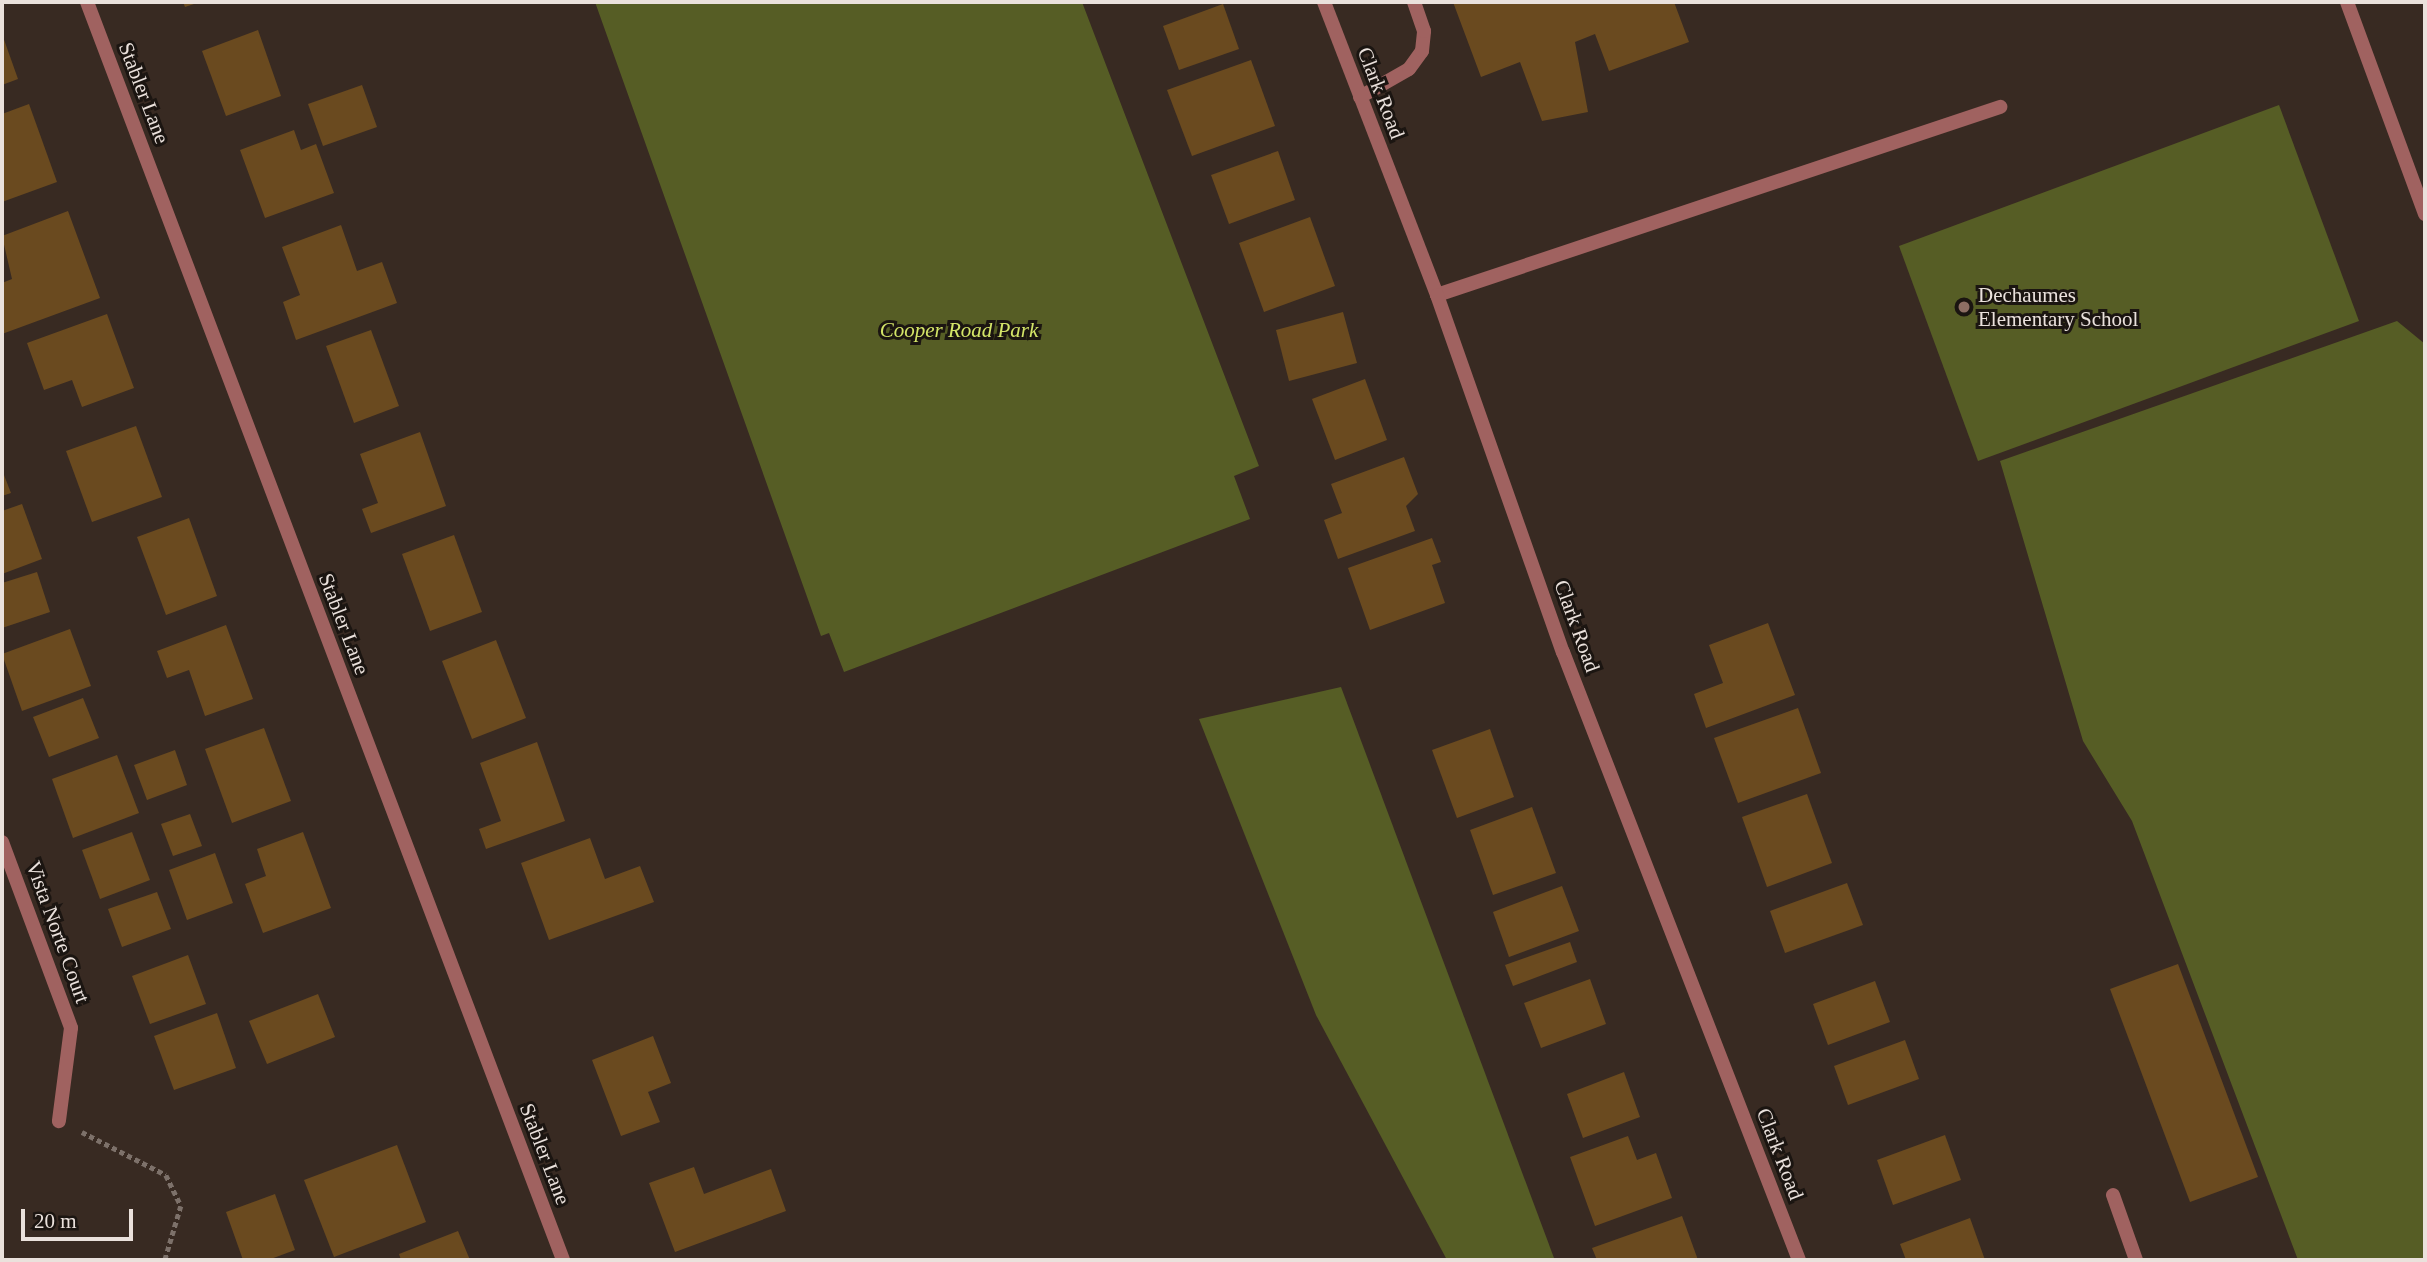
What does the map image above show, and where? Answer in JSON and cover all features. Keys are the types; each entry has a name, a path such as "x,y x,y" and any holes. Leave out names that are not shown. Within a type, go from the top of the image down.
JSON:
{"street":[{"name":"Stabler Lane","path":"87,2 563,1260"},
{"name":"Clark Road","path":"1324,2 1437,295 1563,652 1799,1260"},
{"path":"1360,97 1409,69 1422,51 1424,31 1413,2"},
{"path":"2347,2 2425,214"},
{"path":"1437,295 2000,107"},
{"name":"Vista Norte Court","path":"2,842 71,1028 59,1122"},
{"path":"2112,1195 2136,1260"}],"path":[{"path":"59,1122 166,1175 181,1206 165,1260"}],"green space":[{"name":"Cooper Road Park","path":"595,2 1082,2 1259,466 1234,476 1250,519 844,672 829,633 821,636"},
{"path":"2279,105 2359,321 1978,461 1899,246"},
{"path":"2397,321 2425,344 2425,1260 2298,1260 2132,821 2083,741 2000,461"},
{"path":"1341,687 1554,1260 1447,1260 1316,1015 1199,719"}],"building":[{"path":"183,2 200,2 185,7"},
{"path":"1453,2 1674,2 1689,42 1609,71 1595,34 1575,42 1588,112 1542,121 1520,62 1481,77"},
{"path":"1223,4 1239,49 1179,70 1163,26"},
{"path":"258,30 281,96 226,116 202,51"},
{"path":"2,34 18,79 2,85"},
{"path":"1251,60 1275,126 1192,156 1167,90"},
{"path":"362,85 377,127 323,146 308,104"},
{"path":"29,104 57,182 2,202 2,114"},
{"path":"294,130 301,150 316,144 334,193 265,218 240,150"},
{"path":"1278,151 1295,200 1229,224 1211,175"},
{"path":"68,211 100,298 2,334 2,283 12,279 2,236"},
{"path":"1310,217 1335,286 1264,312 1239,243"},
{"path":"341,225 357,271 382,262 397,303 296,340 283,302 300,295 282,247"},
{"path":"1343,312 1357,363 1289,381 1276,330"},
{"path":"107,314 134,388 82,407 72,380 44,390 27,343"},
{"path":"371,330 399,406 354,423 326,346"},
{"path":"1365,379 1387,440 1335,460 1312,399"},
{"path":"136,426 162,497 92,522 66,451"},
{"path":"420,432 446,506 371,533 362,509 378,503 360,454"},
{"path":"1404,457 1418,494 1406,506 1415,531 1338,559 1324,520 1342,513 1331,484"},
{"path":"2,470 11,493 2,496"},
{"path":"22,504 42,559 2,574 2,511"},
{"path":"189,518 217,596 166,615 137,537"},
{"path":"454,535 482,612 430,631 402,554"},
{"path":"1432,538 1441,562 1432,565 1445,603 1370,630 1348,568"},
{"path":"37,572 50,612 2,628 2,583"},
{"path":"1768,623 1795,695 1706,728 1694,694 1723,683 1709,645"},
{"path":"226,625 253,699 205,716 189,670 167,678 157,651"},
{"path":"70,629 91,686 22,711 2,654"},
{"path":"496,640 526,718 472,739 442,661"},
{"path":"83,698 99,738 49,757 33,717"},
{"path":"1798,708 1821,773 1738,803 1714,738"},
{"path":"264,728 291,801 232,823 205,749"},
{"path":"1490,729 1514,797 1457,818 1432,750"},
{"path":"537,742 565,821 486,849 479,829 501,821 480,763"},
{"path":"175,750 187,785 147,800 134,765"},
{"path":"117,755 139,813 73,838 52,779"},
{"path":"1807,794 1832,863 1767,887 1742,817"},
{"path":"1532,807 1556,873 1493,895 1470,830"},
{"path":"190,814 202,846 173,856 161,824"},
{"path":"132,832 150,880 100,899 82,850"},
{"path":"303,832 331,908 263,933 245,884 266,876 257,849"},
{"path":"590,838 605,879 640,866 654,902 549,940 521,863"},
{"path":"215,853 233,903 187,920 169,870"},
{"path":"1847,883 1863,925 1785,953 1770,911"},
{"path":"1562,886 1579,931 1509,957 1493,912"},
{"path":"157,892 171,929 122,947 108,909"},
{"path":"1570,942 1577,962 1513,986 1505,965"},
{"path":"188,955 206,1004 150,1024 132,976"},
{"path":"2178,964 2258,1177 2190,1202 2110,989"},
{"path":"1590,979 1606,1024 1541,1048 1524,1003"},
{"path":"1875,981 1890,1022 1828,1045 1813,1004"},
{"path":"318,994 335,1037 267,1064 249,1021"},
{"path":"217,1013 236,1068 174,1090 154,1036"},
{"path":"653,1036 671,1083 648,1092 660,1122 621,1136 592,1060"},
{"path":"1905,1040 1919,1079 1848,1105 1834,1066"},
{"path":"1624,1072 1640,1117 1583,1138 1567,1094"},
{"path":"1945,1135 1961,1180 1893,1205 1877,1160"},
{"path":"1628,1136 1637,1160 1656,1153 1672,1198 1595,1226 1570,1157"},
{"path":"397,1145 426,1222 334,1257 304,1180"},
{"path":"694,1167 704,1194 771,1169 786,1211 675,1252 649,1183"},
{"path":"275,1194 295,1250 268,1260 243,1260 226,1212"},
{"path":"1682,1216 1698,1260 1597,1260 1592,1248"},
{"path":"1970,1218 1985,1260 1906,1260 1900,1244"},
{"path":"458,1231 470,1260 401,1260 399,1254"}],"place":[{"name":"Dechaumes Elementary School","path":"1964,307"}]}
